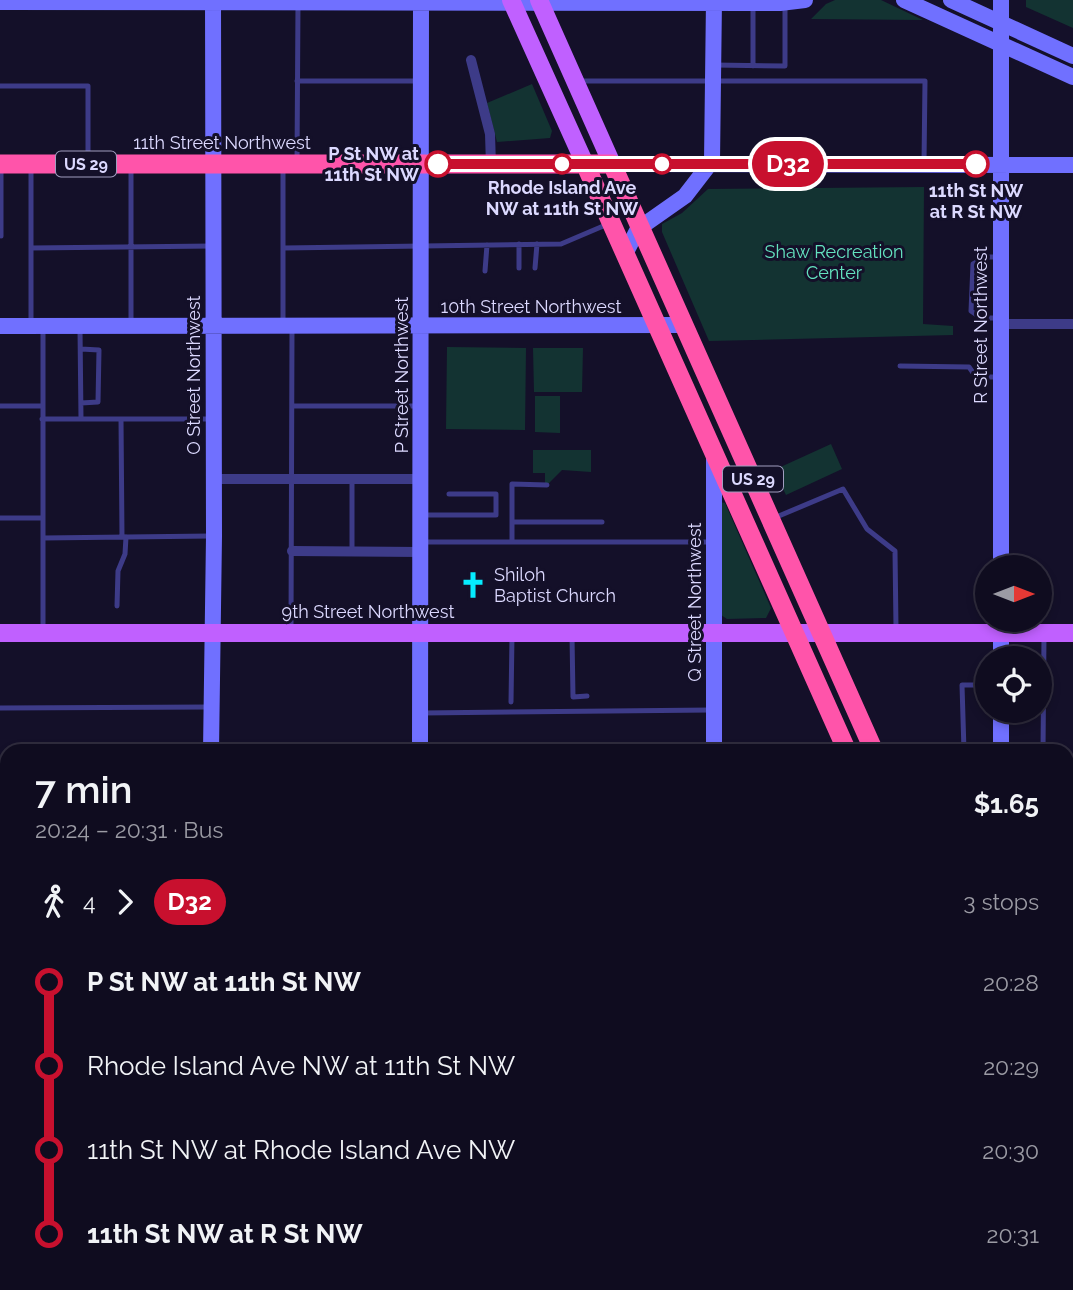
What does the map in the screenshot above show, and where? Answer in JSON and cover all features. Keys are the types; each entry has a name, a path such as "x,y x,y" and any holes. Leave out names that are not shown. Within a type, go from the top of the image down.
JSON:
{"highway":[{"name":"11th Street Northwest","path":"1,164 612,164"},
{"name":"US 29","path":"585,164 843,744"},
{"name":"US 29","path":"612,164 871,744"}],"main road":[{"path":"512,2 585,164"},
{"path":"540,2 612,164"},
{"name":"9th Street Northwest","path":"0,633 896,634 975,628"},
{"name":"9th Street Northwest","path":"1038,632 1073,633"}],"street":[{"path":"0,2 785,3 805,0"},
{"path":"904,0 1073,77"},
{"path":"951,0 1073,56"},
{"name":"R Street Northwest","path":"1001,0 1001,555"},
{"name":"O Street Northwest","path":"211,744 214,536 213,1"},
{"name":"P Street Northwest","path":"420,744 421,2"},
{"path":"625,254 640,227 679,201 710,164 714,143 714,2"},
{"path":"471,60 491,134 491,164"},
{"name":"11th Street Northwest","path":"612,164 1073,164"},
{"path":"1001,321 1073,324"},
{"name":"10th Street Northwest","path":"0,326 684,325"},
{"name":"Q Street Northwest","path":"714,453 714,744"},
{"path":"214,479 421,479"},
{"path":"292,551 421,547"},
{"path":"1001,723 1001,744"}],"lane":[{"path":"291,633 293,406 284,248 297,81 298,3"},
{"path":"753,3 753,65"},
{"path":"714,73 753,65 785,66 785,3"},
{"path":"576,81 714,73 925,81 924,164"},
{"path":"297,81 421,81"},
{"path":"0,86 88,86 88,164"},
{"path":"1,164 1,236"},
{"path":"31,164 31,248 43,406 43,633"},
{"path":"131,164 131,326"},
{"path":"284,248 561,244 611,223"},
{"path":"519,244 519,268"},
{"path":"536,268 537,244"},
{"path":"485,271 486,245"},
{"path":"31,248 213,246"},
{"path":"1001,257 986,257 973,264 971,311 981,318 1001,321"},
{"path":"80,326 81,419"},
{"path":"81,349 99,350 98,402 81,403"},
{"path":"900,366 969,367 976,377 1001,377"},
{"path":"0,406 43,406"},
{"path":"293,406 421,406"},
{"path":"43,419 214,419"},
{"path":"117,606 118,571 125,554 121,419"},
{"path":"352,479 352,551"},
{"path":"512,542 512,484 547,485"},
{"path":"771,519 843,489 867,528 895,551 896,634"},
{"path":"421,515 496,515 496,494 449,494"},
{"path":"0,518 43,519"},
{"path":"512,522 603,522"},
{"path":"43,538 214,536"},
{"path":"421,547 512,542 714,542"},
{"path":"511,702 512,633"},
{"path":"572,633 573,697 587,696"},
{"path":"1043,744 1044,633"},
{"path":"964,744 962,685 975,685"},
{"path":"0,708 212,707"},
{"path":"420,713 714,710"}],"green space":[{"path":"835,0 881,0 923,20 811,19 826,4"},
{"path":"1026,0 1073,0 1073,28 1026,7"},
{"path":"532,84 552,131 550,138 497,142 487,103"},
{"name":"Shaw Recreation Center","path":"924,187 923,324 953,326 953,335 709,341 662,232 662,224 682,213 708,189"},
{"path":"447,347 526,348 525,430 446,429"},
{"path":"533,348 583,348 582,392 534,392"},
{"path":"535,396 560,396 560,433 535,432"},
{"path":"831,444 842,469 786,495 774,470"},
{"path":"533,450 591,450 591,472 562,470 549,483 545,483 545,473 533,473"},
{"path":"720,502 725,503 771,608 766,618 727,619 721,615"}],"bus line":[{"name":"D32","path":"438,164 976,164"}],"place":[{"name":"P St NW at 11th St NW","path":"438,164"},
{"name":"Rhode Island Ave NW at 11th St NW","path":"562,164"},
{"name":"11th St NW at R St NW","path":"976,164"},
{"name":"Shiloh Baptist Church","path":"473,585"}]}
